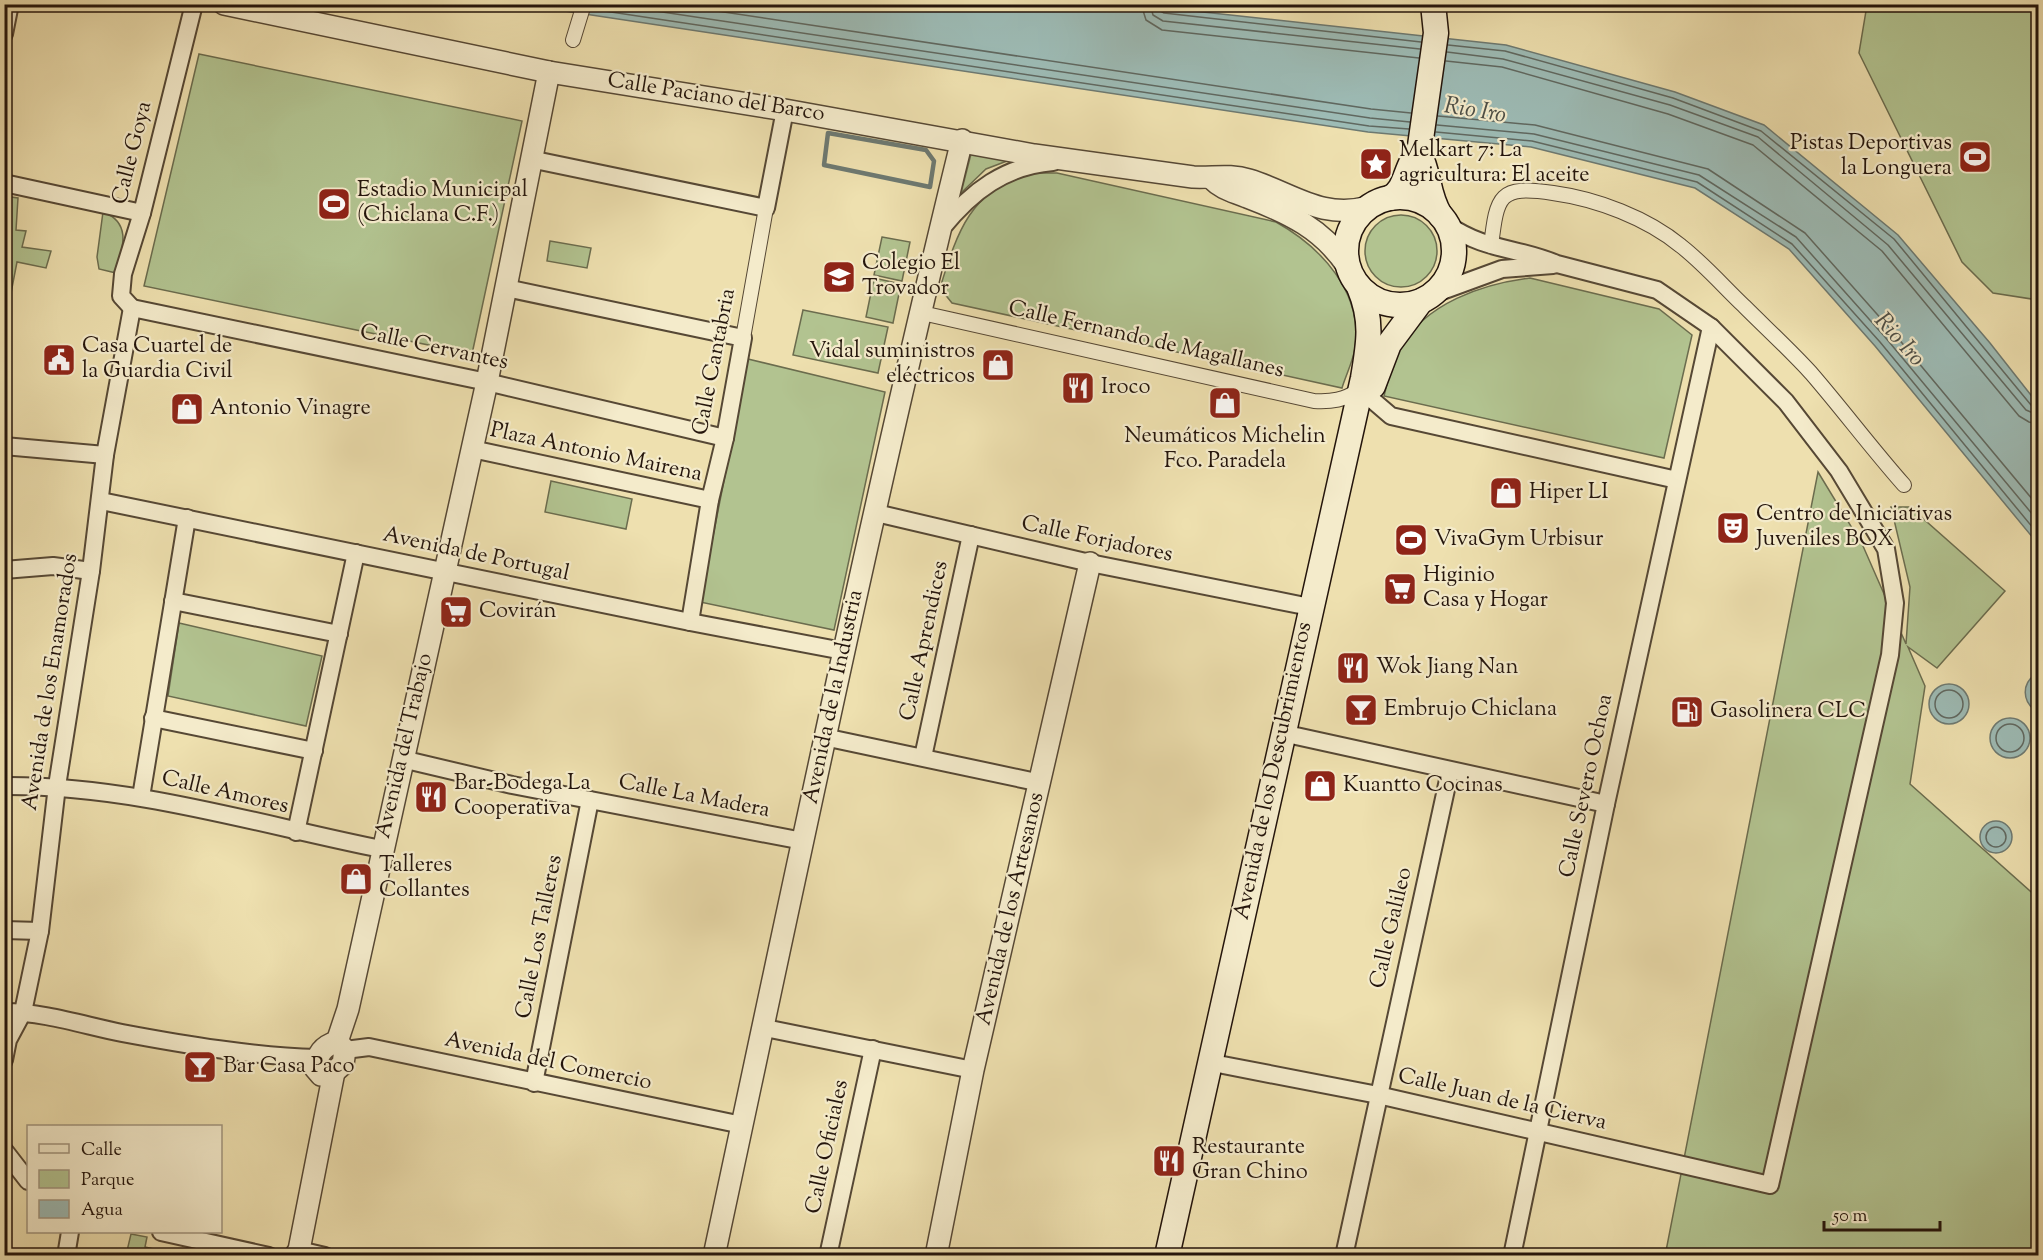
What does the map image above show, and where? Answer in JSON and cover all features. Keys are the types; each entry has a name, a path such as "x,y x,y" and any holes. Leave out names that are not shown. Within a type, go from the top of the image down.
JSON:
{"main road":[{"path":"1419,153 1410,161 1400,190 1379,203 1354,224 1349,234 1346,256 1354,277 1377,300 1388,304 1399,305 1426,298 1446,279 1454,258 1454,246 1444,220 1431,198 1425,165 1419,153 1436,33 1433,4"},
{"path":"1436,33 1448,4"},
{"path":"1379,203 1412,198 1423,202 1444,220"},
{"name":"Avenida de los Descubrimientos","path":"1181,1256 1296,736 1365,394 1370,333 1368,309 1354,277"},
{"name":"Avenida de los Descubrimientos","path":"1167,1256 1310,607 1365,394 1389,344 1426,298"}],"street":[{"path":"4,34 10,4"},
{"name":"Calle Goya","path":"132,308 122,296 123,274 142,213 194,4"},
{"name":"Calle Paciano del Barco","path":"224,4 549,72 1074,160 1211,178 1225,175 1249,180 1306,204 1336,212 1379,203"},
{"path":"573,40 584,4"},
{"name":"Avenida del Trabajo","path":"341,1046 381,849 488,382 530,159 549,72"},
{"name":"Calle Cantabria","path":"690,622 710,500 725,438 785,110"},
{"name":"Avenida de la Industria","path":"714,1256 765,1028 843,651 963,140"},
{"path":"530,159 766,208"},
{"path":"940,231 957,210 996,177 1038,163 1074,160"},
{"name":"Calle Paciano del Barco","path":"1211,178 1222,189 1297,217 1337,250 1354,277"},
{"path":"4,183 142,213"},
{"path":"1491,246 1500,200 1511,190 1525,189 1561,194 1617,211 1646,224 1681,246 1803,365 1904,485"},
{"path":"1444,220 1466,237 1491,246 1541,257 1557,264 1657,291 1711,327"},
{"path":"1426,298 1502,269 1557,264"},
{"path":"506,288 744,338"},
{"name":"Calle Cervantes","path":"132,308 488,382 725,438"},
{"name":"Avenida de los Enamorados","path":"4,1060 8,1040 24,1012 40,931 57,786 91,571 105,455 132,308"},
{"name":"Calle Fernando de Magallanes","path":"922,313 1314,400 1333,402 1365,394"},
{"name":"Calle Severo Ochoa","path":"1512,1256 1606,804 1711,327"},
{"name":"Calle Juan de la Cierva","path":"1223,1065 1378,1095 1770,1185 1890,655 1895,603 1886,549 1839,471 1786,402 1711,327"},
{"path":"1365,394 1391,416 1677,480"},
{"path":"4,446 105,455"},
{"name":"Plaza Antonio Mairena","path":"472,449 710,500"},
{"name":"Avenida de Portugal","path":"100,501 690,622 843,651"},
{"name":"Calle Forjadores","path":"876,513 1090,562 1310,607"},
{"path":"141,797 187,518"},
{"name":"Calle Aprendices","path":"922,757 970,535"},
{"path":"296,832 356,553"},
{"name":"Avenida de los Artesanos","path":"936,1256 973,1070 1041,783 1090,562"},
{"path":"4,570 53,566 91,571"},
{"path":"173,601 339,634"},
{"path":"153,717 314,751"},
{"path":"1296,736 1606,804"},
{"path":"824,737 1041,783"},
{"name":"Calle La Madera","path":"402,759 590,800 802,841"},
{"name":"Calle Galileo","path":"1344,1256 1450,771"},
{"name":"Calle Amores","path":"4,786 57,786 141,797 381,849"},
{"name":"Calle Los Talleres","path":"534,1083 590,800"},
{"path":"4,930 40,931"},
{"path":"4,1012 24,1012 123,1033 243,1052 327,1074"},
{"path":"765,1028 973,1070"},
{"path":"325,1256 297,1252 327,1074 324,1048 341,1046"},
{"name":"Avenida del Comercio","path":"341,1046 369,1047 742,1125"},
{"name":"Calle Oficiales","path":"828,1256 873,1049"},
{"path":"4,1150 27,1180"},
{"path":"66,1256 70,1233"},
{"path":"166,1233 269,1256"}],"green space":[{"name":"Pistas Deportivas la Longuera","path":"1867,5 2038,5 2038,300 1993,293 1962,262 1859,53"},
{"name":"Estadio Municipal (Chiclana C.F.)","path":"199,54 522,121 472,354 144,286"},
{"path":"972,150 1015,158 986,169 961,193"},
{"path":"1032,173 1057,173 1276,222 1293,232 1323,258 1335,273 1352,308 1356,328 1355,348 1342,388 952,303 940,288 953,249 969,216 994,190 1011,180"},
{"path":"4,196 18,198 16,230 26,231 22,247 51,251 46,268 17,262 11,293 5,291"},
{"path":"103,212 119,223 122,230 122,246 116,273 99,269 97,257"},
{"path":"1401,215 1421,221 1431,231 1437,251 1431,271 1421,281 1401,287 1381,281 1371,271 1365,251 1371,231 1381,221"},
{"path":"882,237 910,242 902,281 874,275"},
{"path":"550,241 591,248 587,268 547,261"},
{"path":"874,278 901,284 893,323 866,317"},
{"path":"1530,278 1659,309 1692,335 1664,458 1384,396 1392,366 1400,348 1411,332 1425,319 1457,298 1493,285"},
{"path":"803,310 888,327 878,373 793,355"},
{"path":"748,359 885,392 834,630 700,602"},
{"path":"1818,472 1863,546 1906,644 1910,587 1891,507 1910,507 2005,591 1937,668 1908,647 1925,686 1910,784 2038,898 2038,1255 1665,1256"},
{"path":"551,481 632,499 626,529 545,512"},
{"path":"179,623 322,656 306,726 168,696"},
{"path":"131,1234 147,1237 145,1247 181,1255 126,1255"}],"water":[{"name":"Rio Iro","path":"525,5 1138,5 1506,45 1675,92 1764,125 1898,235 1990,343 2038,404 2038,544 1875,346 1789,249 1695,188 1531,147 1368,132"},
{"path":"2038,673 2038,712 2028,703 2025,692 2028,681"},
{"path":"1949,684 1957,685 1963,690 1968,696 1968,712 1963,718 1957,723 1949,724 1941,723 1935,718 1930,712 1929,704 1930,696 1935,690 1941,685"},
{"path":"2010,718 2018,719 2024,724 2029,730 2029,746 2024,752 2018,757 2010,758 2002,757 1996,752 1991,746 1990,738 1991,730 1996,724 2002,719"},
{"path":"1996,821 2008,825 2012,837 2008,849 1996,853 1984,849 1980,837 1984,825"}],"waterway":[{"path":"828,133 926,150 934,161 930,187 824,165 828,133"}],"place":[{"name":"Pistas Deportivas la Longuera","path":"1975,157"},
{"name":"Melkart 7: La agricultura: El aceite","path":"1376,164"},
{"name":"Estadio Municipal (Chiclana C.F.)","path":"334,204"},
{"name":"Colegio El Trovador","path":"839,277"},
{"name":"Casa Cuartel de la Guardia Civil","path":"59,360"},
{"name":"Vidal suministros eléctricos","path":"998,365"},
{"name":"Iroco","path":"1078,388"},
{"name":"Neumáticos Michelin Fco. Paradela","path":"1225,403"},
{"name":"Antonio Vinagre","path":"187,409"},
{"name":"Hiper LI","path":"1506,493"},
{"name":"Centro de Iniciativas Juveniles BOX","path":"1733,528"},
{"name":"VivaGym Urbisur","path":"1411,540"},
{"name":"Higinio Casa y Hogar","path":"1400,589"},
{"name":"Covirán","path":"456,612"},
{"name":"Wok Jiang Nan","path":"1353,668"},
{"name":"Embrujo Chiclana","path":"1361,710"},
{"name":"Gasolinera CLC","path":"1687,712"},
{"name":"Kuantto Cocinas","path":"1320,786"},
{"name":"Bar-Bodega La Cooperativa","path":"431,797"},
{"name":"Talleres Collantes","path":"356,879"},
{"name":"Bar Casa Paco","path":"200,1067"},
{"name":"Restaurante Gran Chino","path":"1169,1161"}]}
